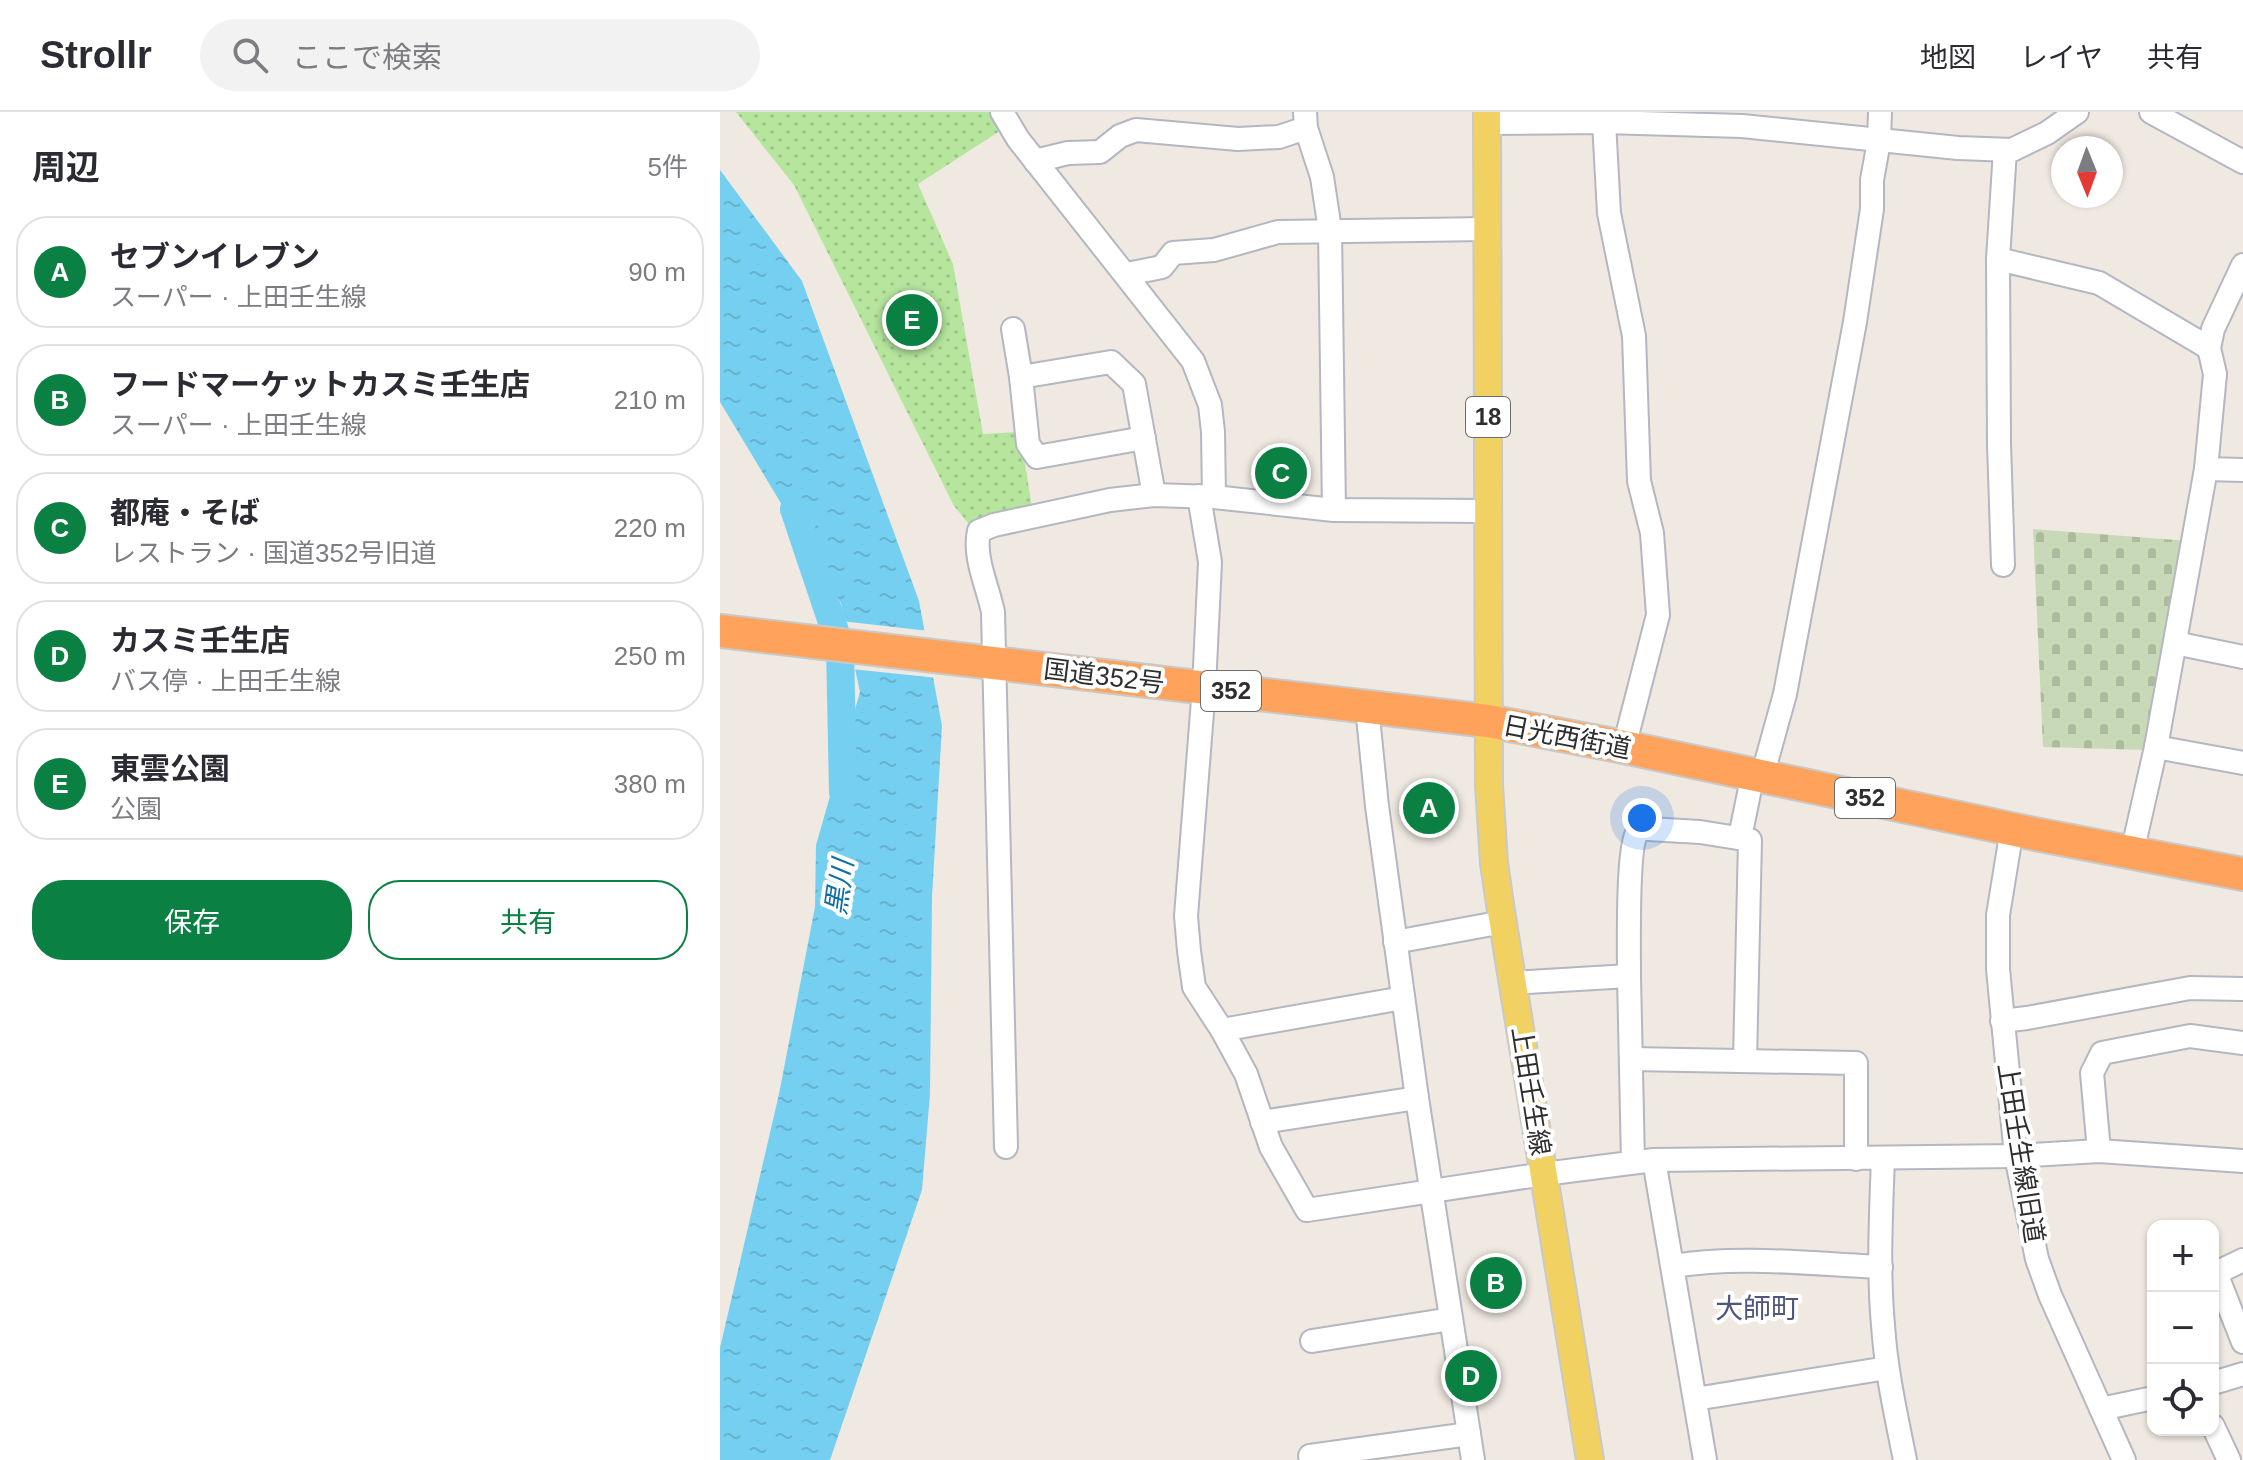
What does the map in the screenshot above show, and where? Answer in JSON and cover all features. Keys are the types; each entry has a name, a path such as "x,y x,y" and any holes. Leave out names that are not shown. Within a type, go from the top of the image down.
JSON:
{"highway":[{"name":"国道352号","path":"732,632 1488,721"},
{"name":"日光西街道","path":"1488,721 2243,874"}],"main road":[{"name":"日光西街道","path":"1487,117 1488,721"},
{"name":"上田壬生線","path":"1488,721 1491,826 1503,922 1590,1460"}],"street":[{"path":"1002,112 1018,139 1193,361 1210,405 1213,432 1206,497 1210,562 1204,687 1186,916 1194,987 1246,1074 1271,1147 1307,1210 1644,1161 2016,1156 2099,1151 2243,1161"},
{"path":"1740,837 1785,694 1855,322 1872,209 1880,112"},
{"path":"1487,117 1742,126 1879,141 2012,150 2047,133 2077,112"},
{"path":"2151,112 2243,162"},
{"path":"1035,161 1068,153 1100,152 1120,136 1136,130 1238,139 1279,137 1305,120 1322,177 1330,230 1334,510"},
{"path":"1604,122 1609,213 1634,336 1639,481 1652,533 1658,615 1624,747"},
{"path":"2003,565 1998,259 2005,150"},
{"path":"1127,274 1162,267 1173,253 1214,250 1278,232 1487,229"},
{"path":"1998,259 2099,283 2209,348"},
{"path":"2132,853 2156,747 2206,469 2215,374 2209,348 2213,329 2237,296 2243,265"},
{"path":"1013,329 1028,444 1037,457 1144,438"},
{"path":"1021,377 1111,362 1134,384 1154,495"},
{"path":"2206,469 2243,470"},
{"path":"1006,1147 985,662 993,612 977,541 979,531 1110,500 1154,495 1334,510 1488,511"},
{"path":"2175,643 2243,657"},
{"path":"1367,707 1395,942 1473,1460"},
{"path":"2156,747 2243,763"},
{"path":"1705,1460 1673,1266 1644,1161 1631,1059 1630,875 1635,839 1642,829 1750,840 1745,1061"},
{"name":"上田壬生線旧道","path":"2012,829 1998,915 1998,969 2016,1156 2037,1259 2124,1460"},
{"path":"1395,942 1503,922"},
{"path":"1513,983 1629,976"},
{"path":"2002,1021 2190,988 2243,989"},
{"path":"1222,1030 1403,998"},
{"path":"2099,1151 2092,1073 2102,1053 2190,1036 2243,1043"},
{"path":"1631,1059 1856,1063 1856,1159"},
{"path":"1262,1122 1417,1098"},
{"path":"1883,1158 1882,1323 1887,1368 1905,1460"},
{"path":"1673,1266 1738,1260 1881,1267"},
{"path":"2243,1260 2216,1273 2243,1342"},
{"path":"1312,1341 1451,1319"},
{"path":"1695,1399 1887,1368"},
{"path":"2219,1381 2243,1374"},
{"path":"2101,1409 2147,1399"},
{"path":"1310,1456 1469,1434"},
{"path":"2218,1436 2229,1460"}],"green space":[{"path":"736,112 998,112 1006,127 918,184 953,264 983,434 1020,432 1032,508 973,529 954,506 794,185"},
{"path":"2033,529 2189,541 2145,750 2043,747"}],"water":[{"path":"720,170 802,281 919,601 942,726 932,897 930,1094 922,1190 830,1460 720,1460 720,1348 779,1094 815,907 816,845 860,692 841,603 720,402"}],"pier":[{"path":"841,621 929,631 938,678 851,669"}],"waterway":[{"name":"黒川","path":"794,509 840,646 843,792"}],"place":[{"name":"東雲公園","path":"912,320"},
{"name":"都庵・そば","path":"1281,473"},
{"name":"セブンイレブン","path":"1429,808"},
{"name":"フードマーケットカスミ壬生店","path":"1496,1283"},
{"name":"カスミ壬生店","path":"1471,1376"}],"district":[{"name":"大師町","path":"1757,1308"}]}
